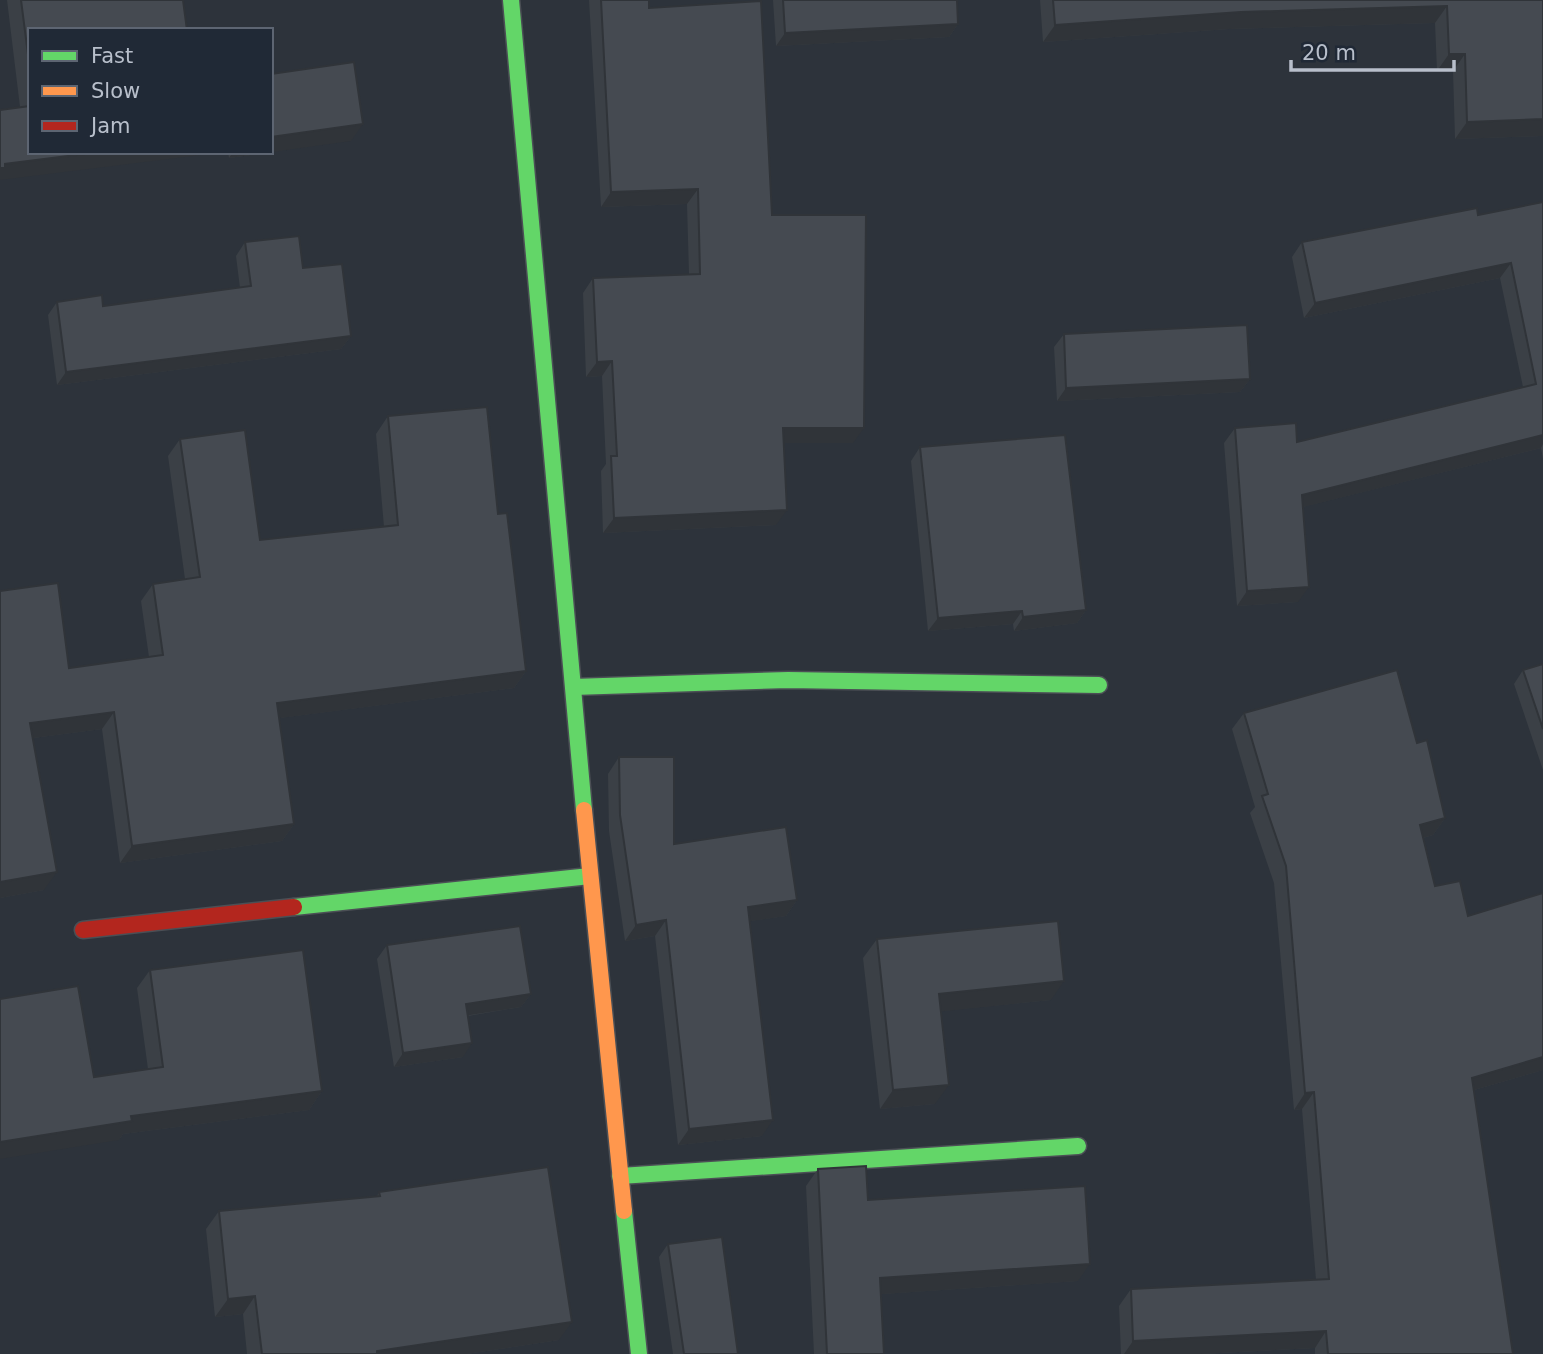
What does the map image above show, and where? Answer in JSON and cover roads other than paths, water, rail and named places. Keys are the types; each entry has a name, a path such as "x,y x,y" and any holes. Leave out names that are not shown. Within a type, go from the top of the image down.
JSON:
{"street":[{"path":"510,0 590,876 639,1354"},
{"path":"573,687 788,680 1099,685"},
{"path":"83,930 590,876"},
{"path":"620,1175 1077,1146"}]}
